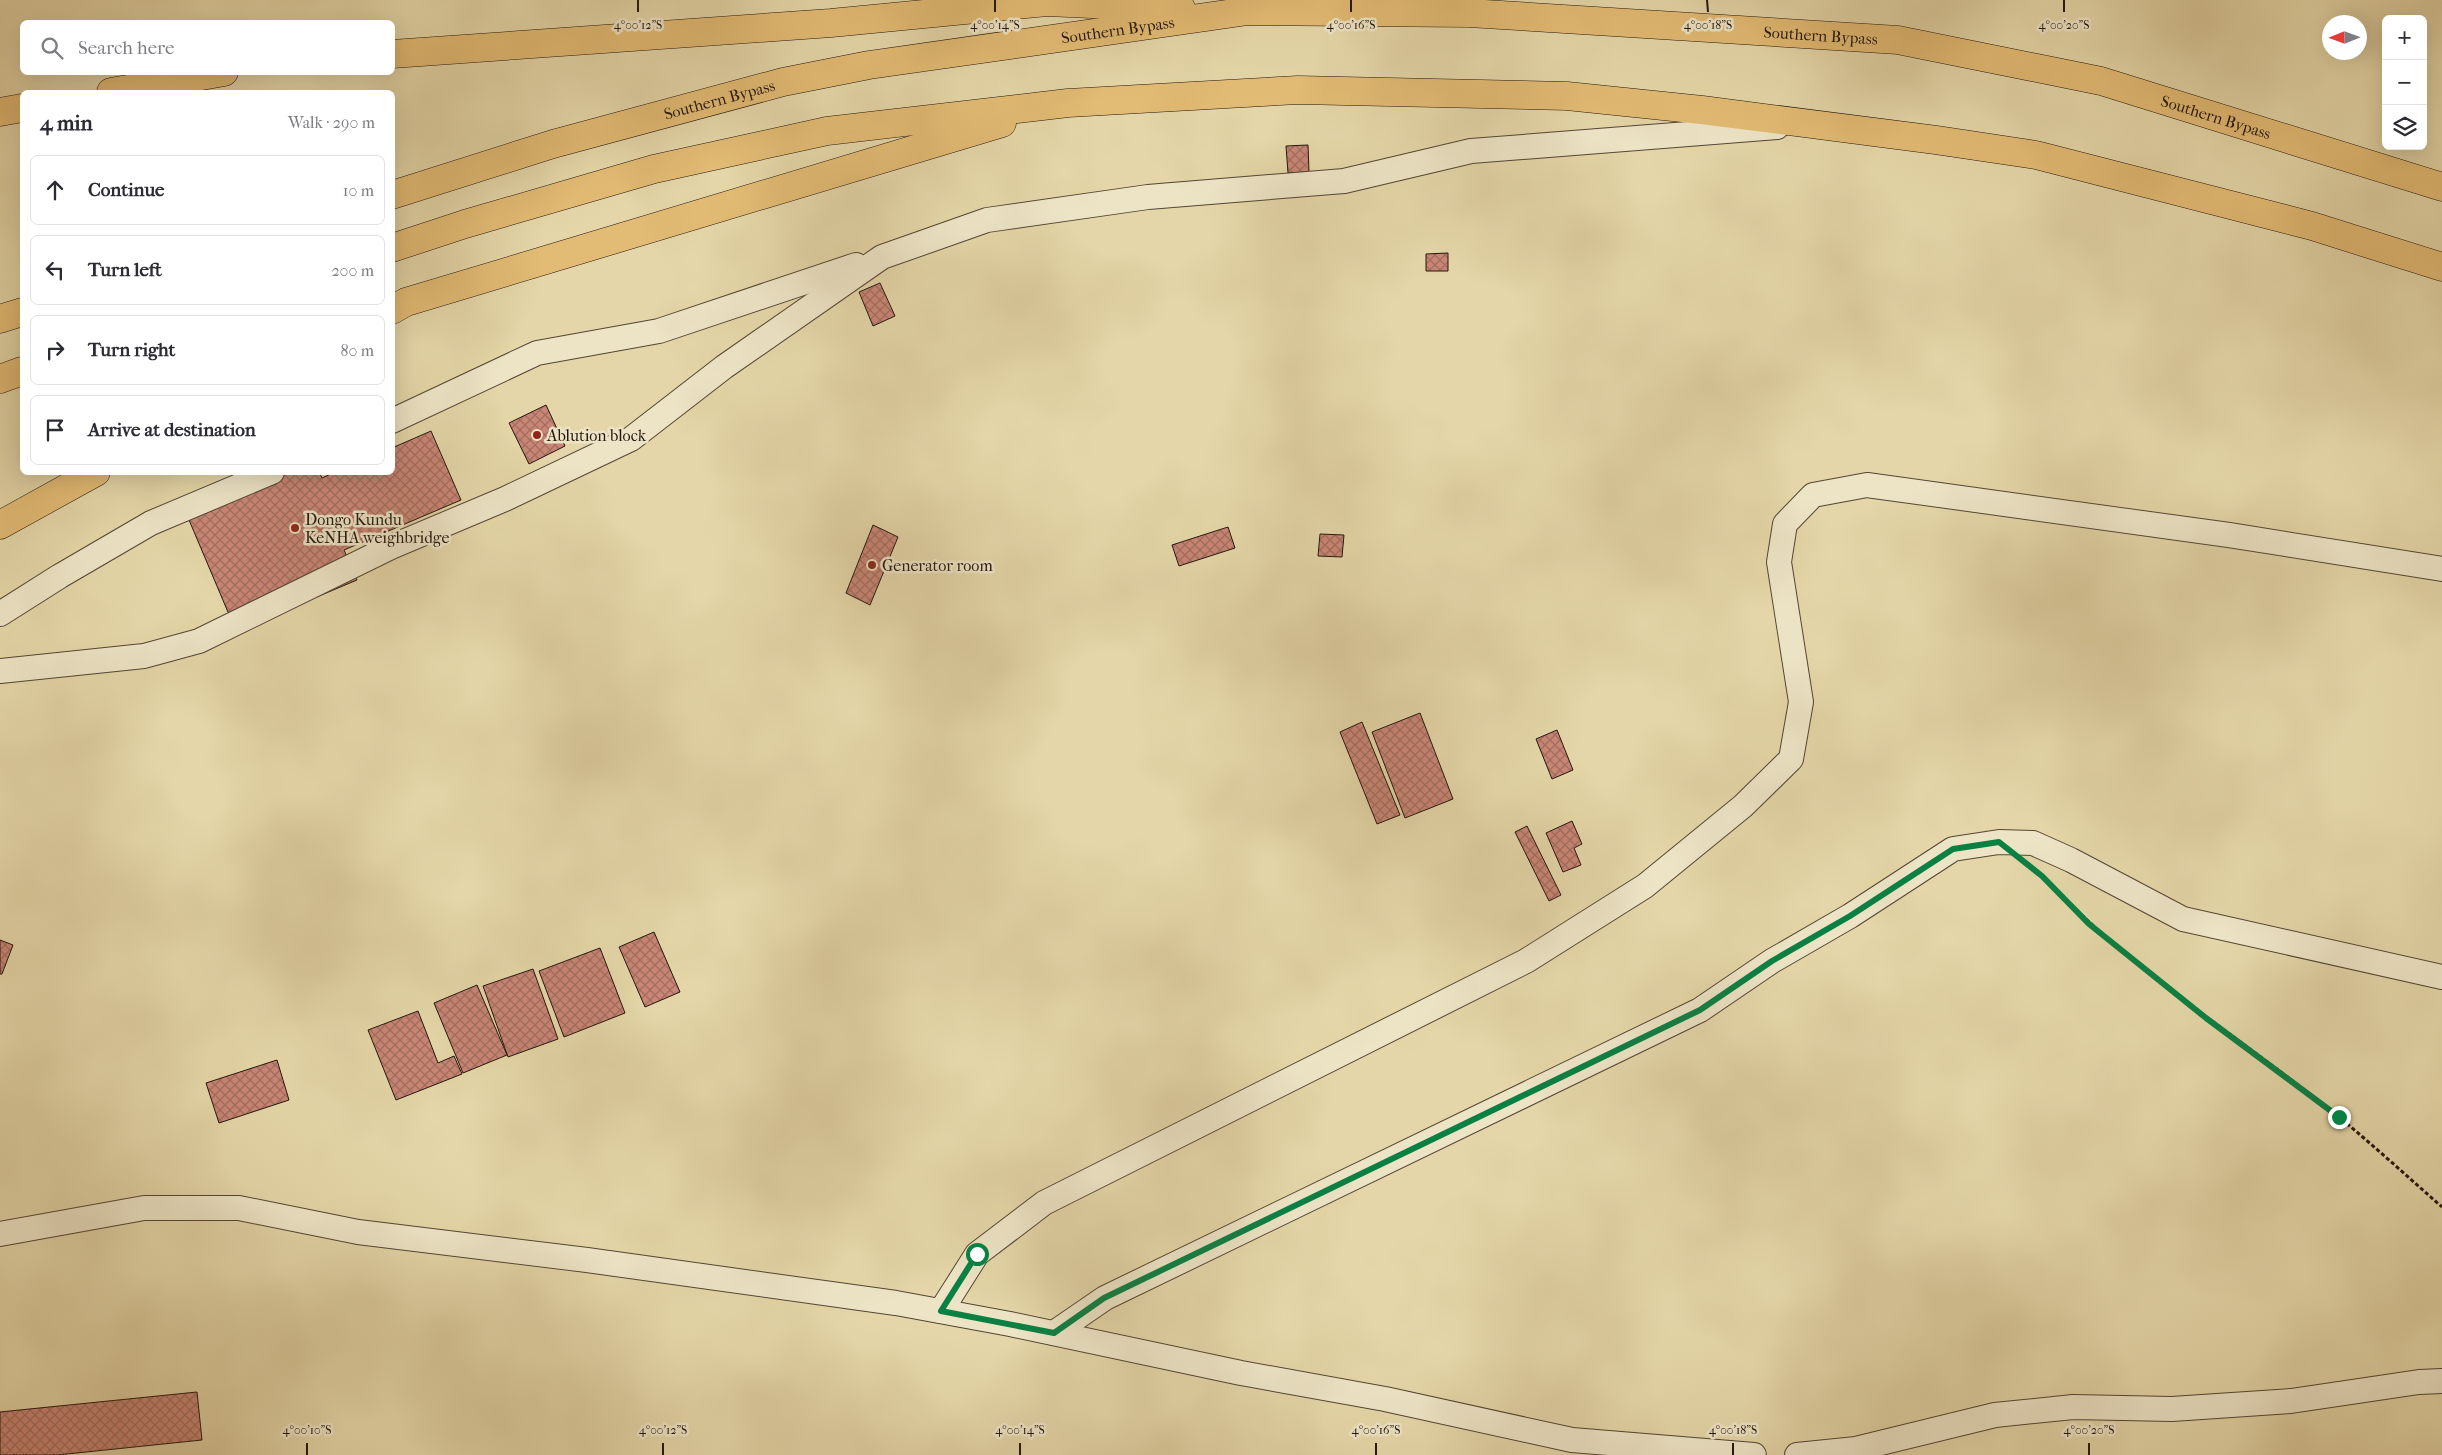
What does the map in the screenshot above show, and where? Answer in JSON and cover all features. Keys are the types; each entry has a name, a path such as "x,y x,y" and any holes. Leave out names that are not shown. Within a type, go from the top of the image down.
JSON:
{"highway":[{"path":"395,54 831,23 1047,2 1248,11"},
{"name":"Southern Bypass","path":"395,194 552,144 783,82 869,65 1248,11 1469,13 1898,40 2101,81 2442,187"},
{"path":"122,90 207,75"},
{"path":"395,247 465,224 654,169 827,131 1068,103 1298,90 1567,96 1814,124 2036,155 2312,226 2442,268"},
{"path":"395,308 406,302 1068,103"},
{"path":"0,112 20,108"},
{"path":"0,319 20,313"},
{"path":"0,378 20,372"},
{"path":"0,525 91,475"}],"lane":[{"path":"395,421 537,353 659,331 987,220 1148,196 1344,181 1471,151 1814,124"},
{"path":"0,670 144,656 199,641 391,547 506,499 631,439 724,367 882,256"},
{"path":"0,614 60,576 151,523 265,475"},
{"path":"941,1311 977,1254 1044,1204 1526,961 1645,886 1743,806 1791,759 1800,702 1779,562 1785,524 1813,495 1867,486 2229,535 2442,569"},
{"path":"1054,1333 1104,1298 1700,1010 1772,961 1850,916 1953,849 1999,842 2033,843 2072,860 2184,919 2442,977"},
{"path":"0,1234 144,1208 239,1208 358,1232 587,1260 896,1303 1054,1333 1241,1373 1385,1398 1572,1440 1754,1455"},
{"path":"1797,1455 1856,1449 1995,1415 2073,1407 2172,1409 2291,1401 2419,1382 2442,1381"}],"path":[{"path":"2056,889 2089,924 2206,1018 2339,1117 2442,1207"}],"building":[{"path":"1308,145 1309,172 1288,173 1286,146"},
{"path":"1448,253 1448,271 1426,271 1426,254"},
{"path":"880,283 895,316 873,326 859,292"},
{"name":"Ablution block","path":"546,405 565,446 529,464 509,423"},
{"name":"Dongo Kundu KeNHA weighbridge","path":"431,431 461,500 344,550 357,580 236,631 181,501 242,475 320,475 322,478 328,475 395,475 395,447"},
{"name":"Generator room","path":"873,525 898,537 870,605 846,593"},
{"path":"1228,527 1235,548 1179,566 1172,545"},
{"path":"1320,534 1344,535 1342,557 1318,556"},
{"path":"1420,713 1453,799 1405,818 1372,732"},
{"path":"1362,722 1400,815 1377,824 1340,732"},
{"path":"1557,730 1573,770 1552,779 1536,739"},
{"path":"1572,821 1582,844 1574,848 1581,865 1563,872 1546,833"},
{"path":"1527,826 1561,895 1549,901 1515,832"},
{"path":"654,932 680,992 645,1007 619,947"},
{"path":"0,940 13,945 2,974 0,974"},
{"path":"600,948 625,1013 564,1037 539,971"},
{"path":"533,969 558,1039 508,1057 483,986"},
{"path":"477,985 507,1055 463,1073 434,1003"},
{"path":"418,1011 438,1063 454,1056 462,1074 396,1100 368,1030"},
{"path":"277,1060 289,1100 219,1123 206,1083"},
{"path":"197,1392 202,1440 57,1455 0,1455 0,1412"}],"place":[{"name":"Ablution block","path":"537,435"},
{"name":"Dongo Kundu KeNHA weighbridge","path":"295,528"},
{"name":"Generator room","path":"872,565"}],"route":[{"path":"977,1254 941,1311 1054,1333 1104,1298 1700,1010 1772,961 1850,916 1953,849 1999,842 2042,876 2089,924 2206,1018 2339,1117"}]}
